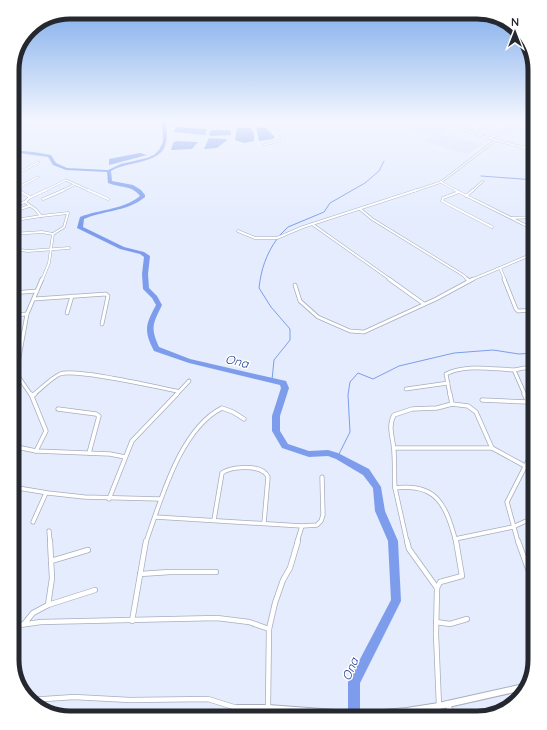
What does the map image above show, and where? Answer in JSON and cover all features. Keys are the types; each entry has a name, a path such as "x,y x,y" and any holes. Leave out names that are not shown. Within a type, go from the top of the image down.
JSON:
{"street":[{"path":"238,231 255,238 274,239 312,224 441,182 478,154"},
{"path":"19,172 39,162"},
{"path":"19,187 38,177"},
{"path":"19,204 49,190 64,180 108,199"},
{"path":"466,196 483,181"},
{"path":"441,182 528,227"},
{"path":"43,199 75,185"},
{"path":"20,190 28,195 29,198"},
{"path":"459,192 443,198 442,201 492,227"},
{"path":"25,202 35,209 41,216"},
{"path":"19,210 29,206"},
{"path":"360,209 372,219 463,275 469,281"},
{"path":"19,234 42,232 53,234 64,227 68,213 22,219"},
{"path":"510,218 528,217"},
{"path":"312,224 424,304"},
{"path":"19,352 26,314 49,263 53,234"},
{"path":"19,250 28,251 69,248"},
{"path":"295,285 300,300 310,310 324,319 354,332 367,331 469,281 528,256"},
{"path":"500,268 516,309 520,311 528,310"},
{"path":"19,292 37,291"},
{"path":"34,298 108,294 102,324"},
{"path":"67,313 72,296"},
{"path":"19,314 26,314"},
{"path":"452,404 446,374 452,370 514,370 528,367"},
{"path":"482,400 528,402 514,370"},
{"path":"32,396 60,374 66,373 88,374 178,391"},
{"path":"19,377 32,396 38,415 46,431 36,451"},
{"path":"109,499 132,441 188,381"},
{"path":"406,389 448,383"},
{"path":"437,588 409,549 395,488 394,448 391,438 392,418 394,415 412,409 437,408 452,404 468,406 476,412 492,448"},
{"path":"132,621 146,542 160,499 172,469 190,439 212,412 222,408 234,412 244,419"},
{"path":"58,409 89,413 99,416 89,453"},
{"path":"19,447 36,451 89,453 125,457"},
{"path":"394,448 492,448 525,466 528,465"},
{"path":"528,461 507,502 513,528 528,569"},
{"path":"214,520 222,473 225,469 244,468 257,469 264,472 268,477 264,523"},
{"path":"155,517 302,526 317,525 321,521 323,515 322,477"},
{"path":"395,488 423,489 436,496 455,539 462,567 462,576 440,582 437,588 436,622 439,706"},
{"path":"19,489 54,495 109,499 160,499"},
{"path":"33,522 46,493"},
{"path":"455,539 513,528 528,521"},
{"path":"268,708 269,629 275,603 283,580 290,568 302,526"},
{"path":"48,605 52,586 49,531"},
{"path":"51,561 88,550"},
{"path":"140,574 170,572 216,572"},
{"path":"24,624 33,613 48,605 95,590"},
{"path":"19,625 79,621 217,618 249,622 269,629"},
{"path":"436,622 450,624 467,619"},
{"path":"396,711 439,706 447,702 519,688"},
{"path":"38,699 74,697 130,700 208,699 238,708 268,708 304,711"},
{"path":"447,702 451,711"},
{"path":"234,711 238,708"}],"water":[{"path":"134,154 147,155 109,165 109,159"}],"waterway":[{"path":"40,154 50,156 54,164 66,169 109,171"},
{"name":"Ona","path":"109,171 115,167 148,158 156,154"},
{"path":"280,235 288,227 324,212 330,203 365,183 379,171 384,161"},
{"name":"Ona","path":"109,171 110,182 132,186 136,188 143,196 130,205 82,218 80,228 122,248 142,253 147,256 145,274 146,289 155,297 159,305 152,318 150,327 151,336 156,349 189,361 283,383 285,388 276,416 276,431 285,446 309,454 328,453 338,456 366,472 377,487 380,511 393,541 396,601 354,682 354,711"},
{"path":"481,176 528,179"},
{"path":"272,380 274,360 290,340 290,329 271,307 259,288 265,262 277,239"},
{"path":"338,456 350,432 348,395 350,382 358,373 373,379 399,366 454,353 493,350 519,354 528,353"}]}
